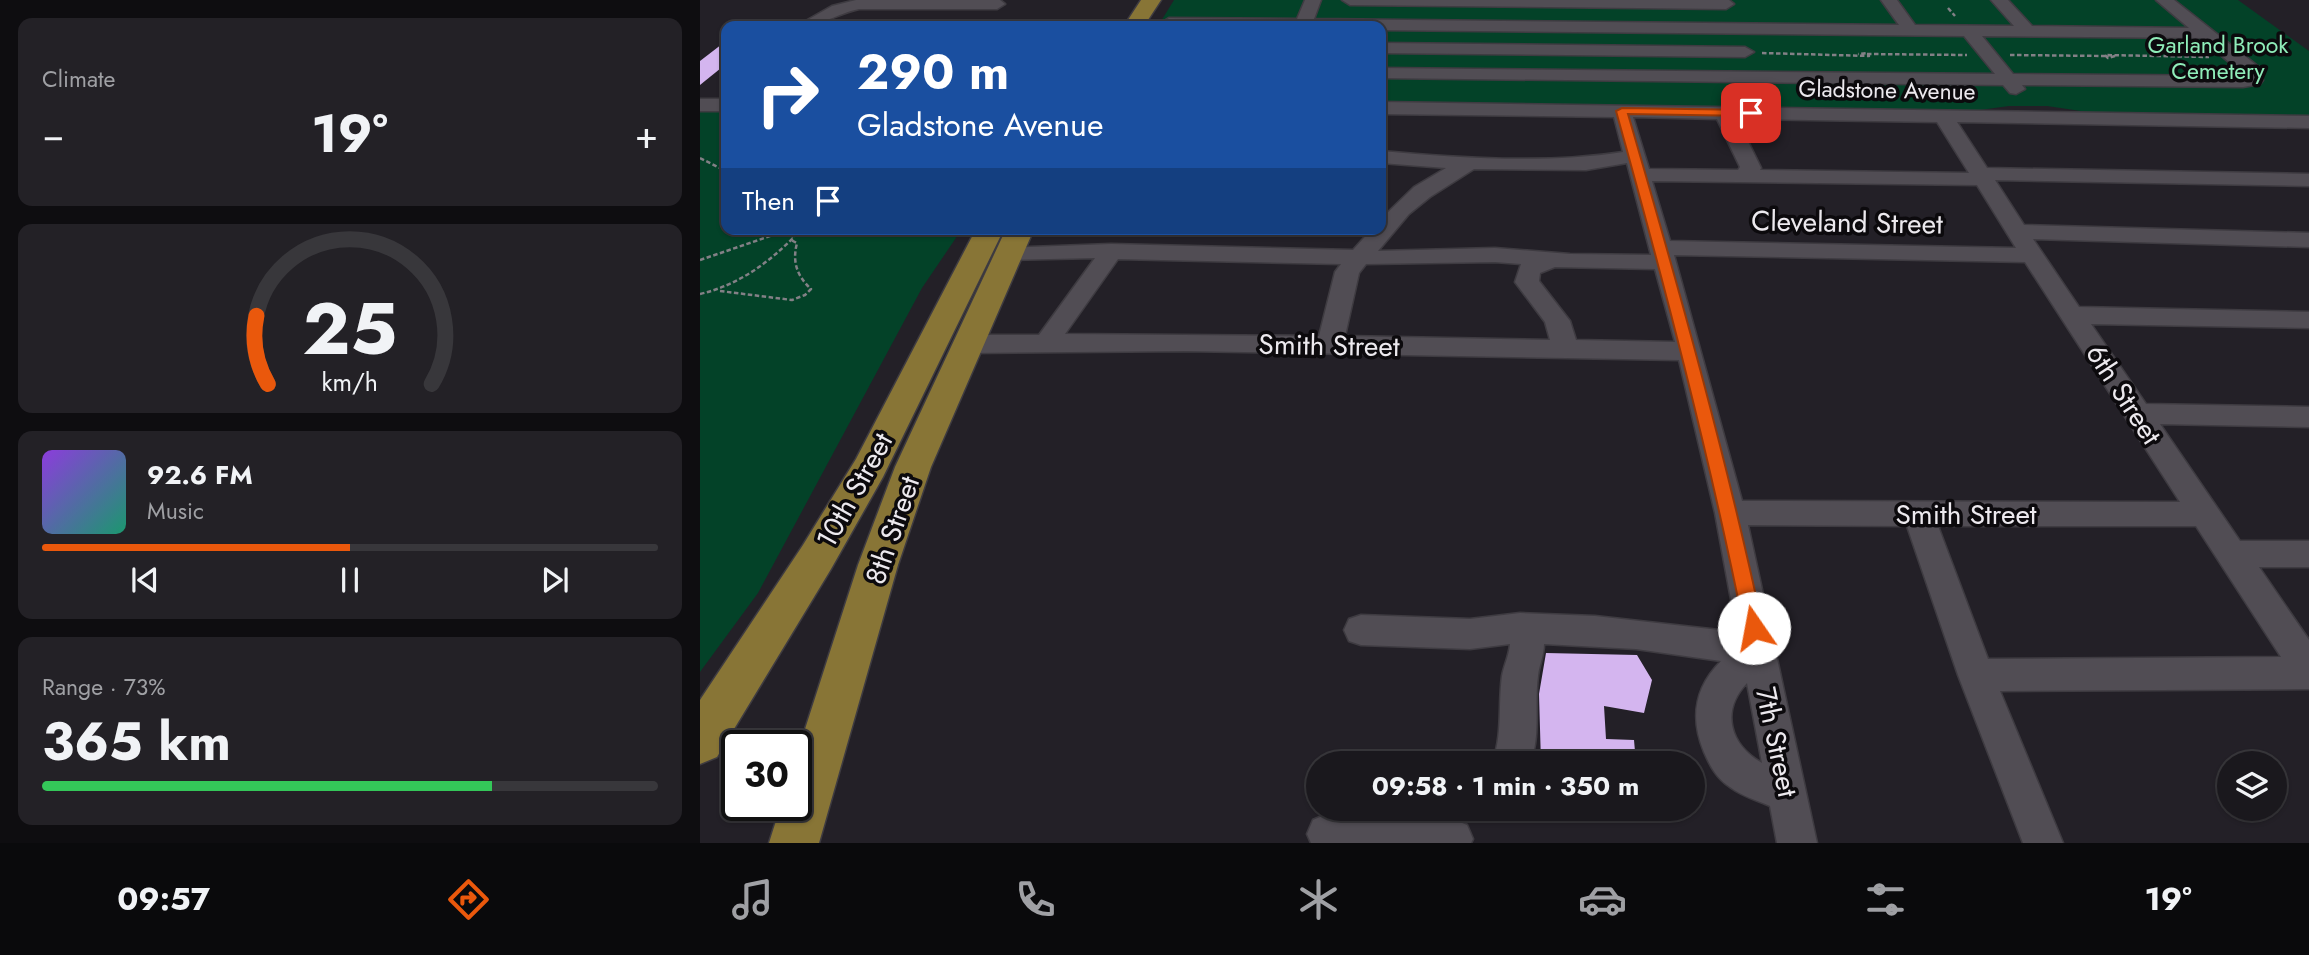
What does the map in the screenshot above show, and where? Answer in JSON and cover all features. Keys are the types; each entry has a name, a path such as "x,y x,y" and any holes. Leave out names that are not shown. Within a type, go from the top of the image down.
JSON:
{"main road":[{"path":"1137,21 1151,0"},
{"name":"8th Street","path":"794,843 878,565 913,467 968,344 1006,237"},
{"name":"10th Street","path":"700,741 817,557 1006,237"}],"street":[{"path":"1171,20 1238,20 1307,15 1351,0 1428,0 1516,1 1602,1 1725,2 1767,102 1757,106 1636,104 1620,97 1602,1"},
{"path":"1366,21 1371,0"},
{"path":"1418,73 1428,0"},
{"path":"1889,0 1911,30"},
{"path":"1999,0 2028,32"},
{"path":"1386,73 2253,80 2254,72 2164,0"},
{"path":"1516,1 1519,74"},
{"path":"983,19 999,2"},
{"path":"815,21 838,9 859,4 999,2"},
{"path":"1307,15 1339,21"},
{"path":"1386,26 2205,33"},
{"path":"1969,31 2040,117"},
{"path":"1386,48 1745,52"},
{"path":"700,105 721,105"},
{"name":"Gladstone Avenue","path":"1386,108 2309,122"},
{"name":"7th Street","path":"1622,111 1690,351 1730,513 1797,843"},
{"path":"1724,113 1751,168 1743,177"},
{"name":"6th Street","path":"1943,116 2071,315 2309,672"},
{"path":"1386,158 1409,161 1637,166 1743,177 1982,176 2309,180"},
{"path":"1386,227 1401,209 1422,192 1471,162"},
{"path":"2017,232 2309,240"},
{"path":"1055,235 1060,242 1075,251"},
{"path":"1330,345 1347,272 1379,235"},
{"name":"Cleveland Street","path":"1006,237 1075,251 1360,257 1464,258 1495,255 1552,260 1662,255 2032,255"},
{"path":"1048,342 1060,318 1101,270 1111,251"},
{"path":"1552,260 1529,269 1527,282 1557,321 1566,349"},
{"path":"2071,315 2309,320"},
{"name":"Smith Street","path":"968,344 1048,342 1690,351"},
{"path":"2137,414 2309,417"},
{"name":"Smith Street","path":"1730,513 2203,514"},
{"path":"1918,514 1976,675 2043,843"},
{"path":"2230,554 2309,554"},
{"path":"1361,630 1470,634 1528,628 1636,634 1758,651"},
{"path":"1516,751 1520,673 1526,659 1528,628"},
{"path":"1758,651 1735,671 1717,694 1713,709 1713,727 1724,753 1741,772 1787,793"},
{"path":"1976,675 2309,672"},
{"path":"1327,834 1438,840"}],"path":[{"path":"1745,52 1858,54"},
{"path":"2115,56 2236,58"},
{"path":"700,158 721,168"},
{"path":"700,260 767,235"},
{"path":"700,294 720,291 755,294 780,301 795,301 805,297 811,289 795,266 797,243 788,235"},
{"path":"720,291 749,275 798,235"}],"green space":[{"name":"Garland Brook Cemetery","path":"1174,0 2238,0 2309,51 2309,118 2101,114 2047,106 2009,106 1965,112 1386,104 1386,21 1161,21"},
{"path":"700,112 721,112 721,235 958,235 922,288 758,593 700,672"}],"building":[{"path":"721,45 721,68 700,85 700,61"},
{"path":"1546,653 1637,655 1652,680 1644,713 1604,706 1606,739 1634,740 1635,751 1541,751 1539,694"}],"route":[{"path":"1751,113 1622,111 1690,351 1730,513 1754,628"}]}
